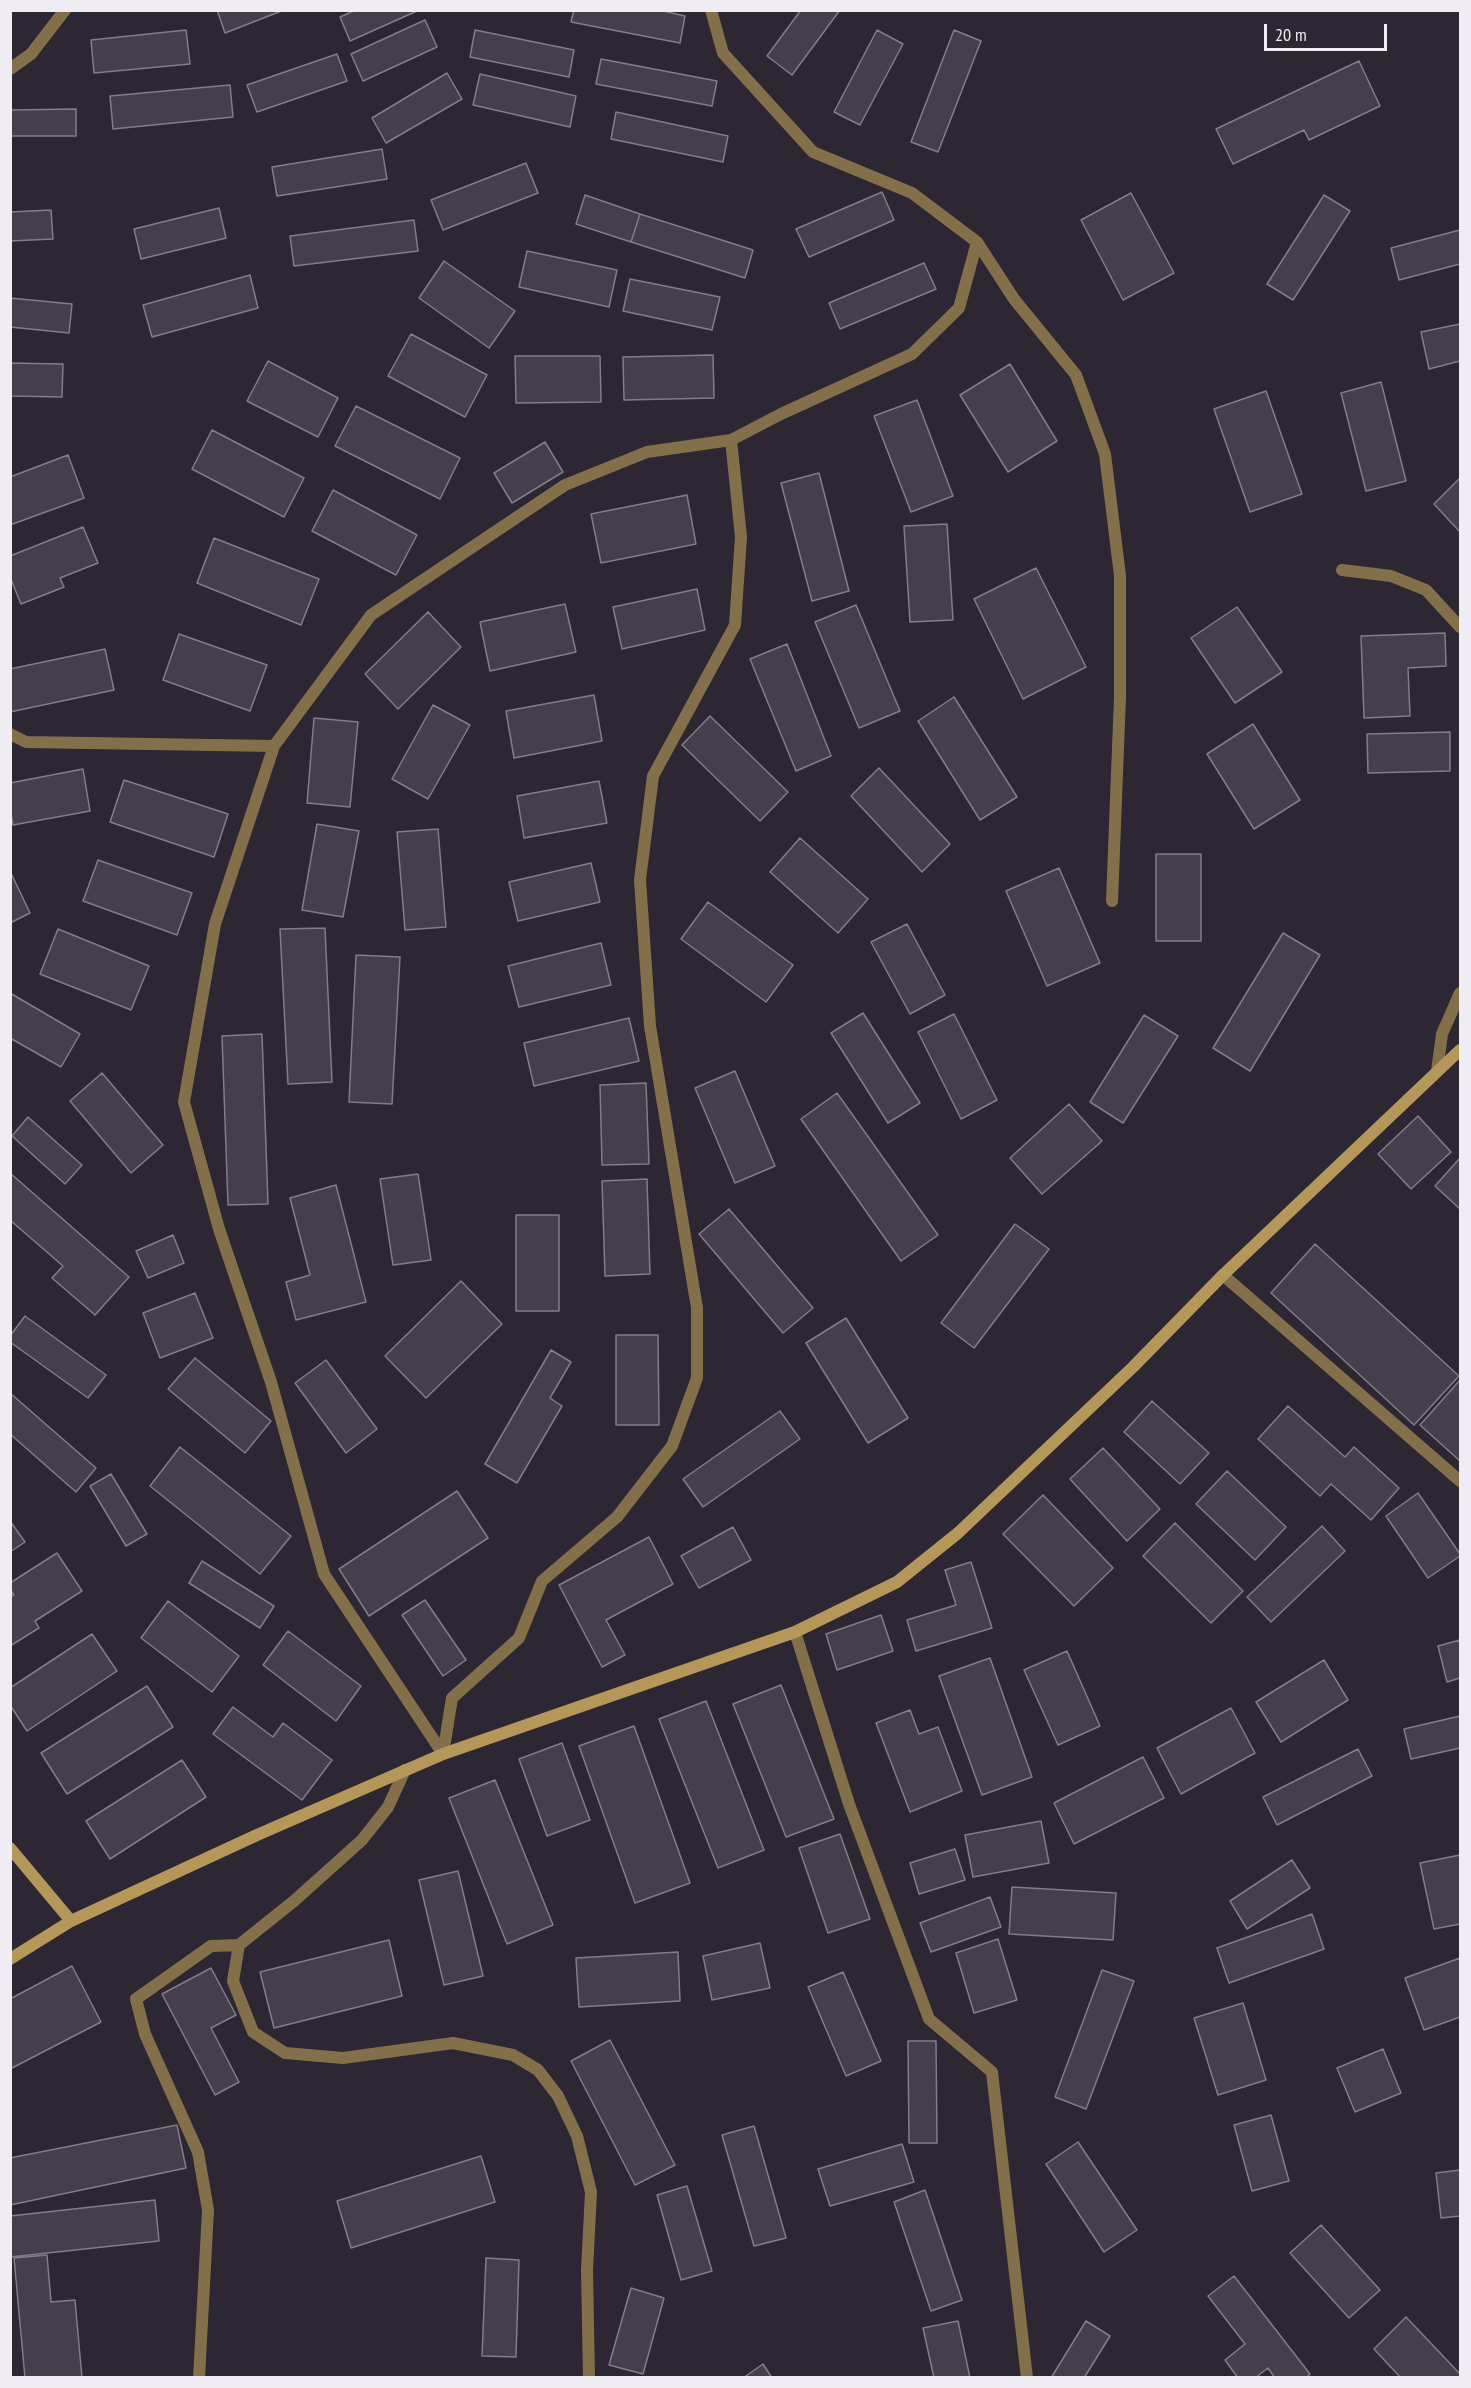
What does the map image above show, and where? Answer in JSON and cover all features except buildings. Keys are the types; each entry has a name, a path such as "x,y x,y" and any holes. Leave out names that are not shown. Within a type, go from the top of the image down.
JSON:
{"street":[{"path":"10,69 31,54 64,10"},
{"path":"711,10 723,53 813,152 912,193 977,242 1014,299 1076,375 1105,454 1120,576 1120,698 1112,901"},
{"path":"443,1754 324,1574 271,1382 219,1229 184,1102 215,924 274,746 371,615 565,485 647,452 730,440 912,354 959,308 977,242"},
{"path":"443,1754 452,1698 519,1638 542,1581 616,1517 672,1446 698,1378 697,1308 650,1026 640,880 653,776 735,625 741,537 730,440"},
{"path":"1342,570 1391,576 1426,590 1461,627"},
{"path":"10,734 26,742 274,746"},
{"path":"1437,1071 1443,1034 1461,993"},
{"path":"10,1959 71,1922 257,1835 405,1770 443,1754 795,1632 897,1581 958,1533 1132,1367 1223,1275 1461,1050"},
{"path":"1223,1275 1461,1481"},
{"path":"795,1632 849,1804 929,2019 992,2072 1027,2378"},
{"path":"199,2378 208,2211 198,2152 145,2034 136,1999 211,1946 239,1945 294,1901 362,1840 388,1807 405,1770"},
{"path":"10,1848 71,1922"},
{"path":"239,1945 233,1982 253,2032 285,2053 343,2058 453,2043 513,2055 538,2070 558,2097 577,2136 591,2192 587,2270 589,2378"}]}
